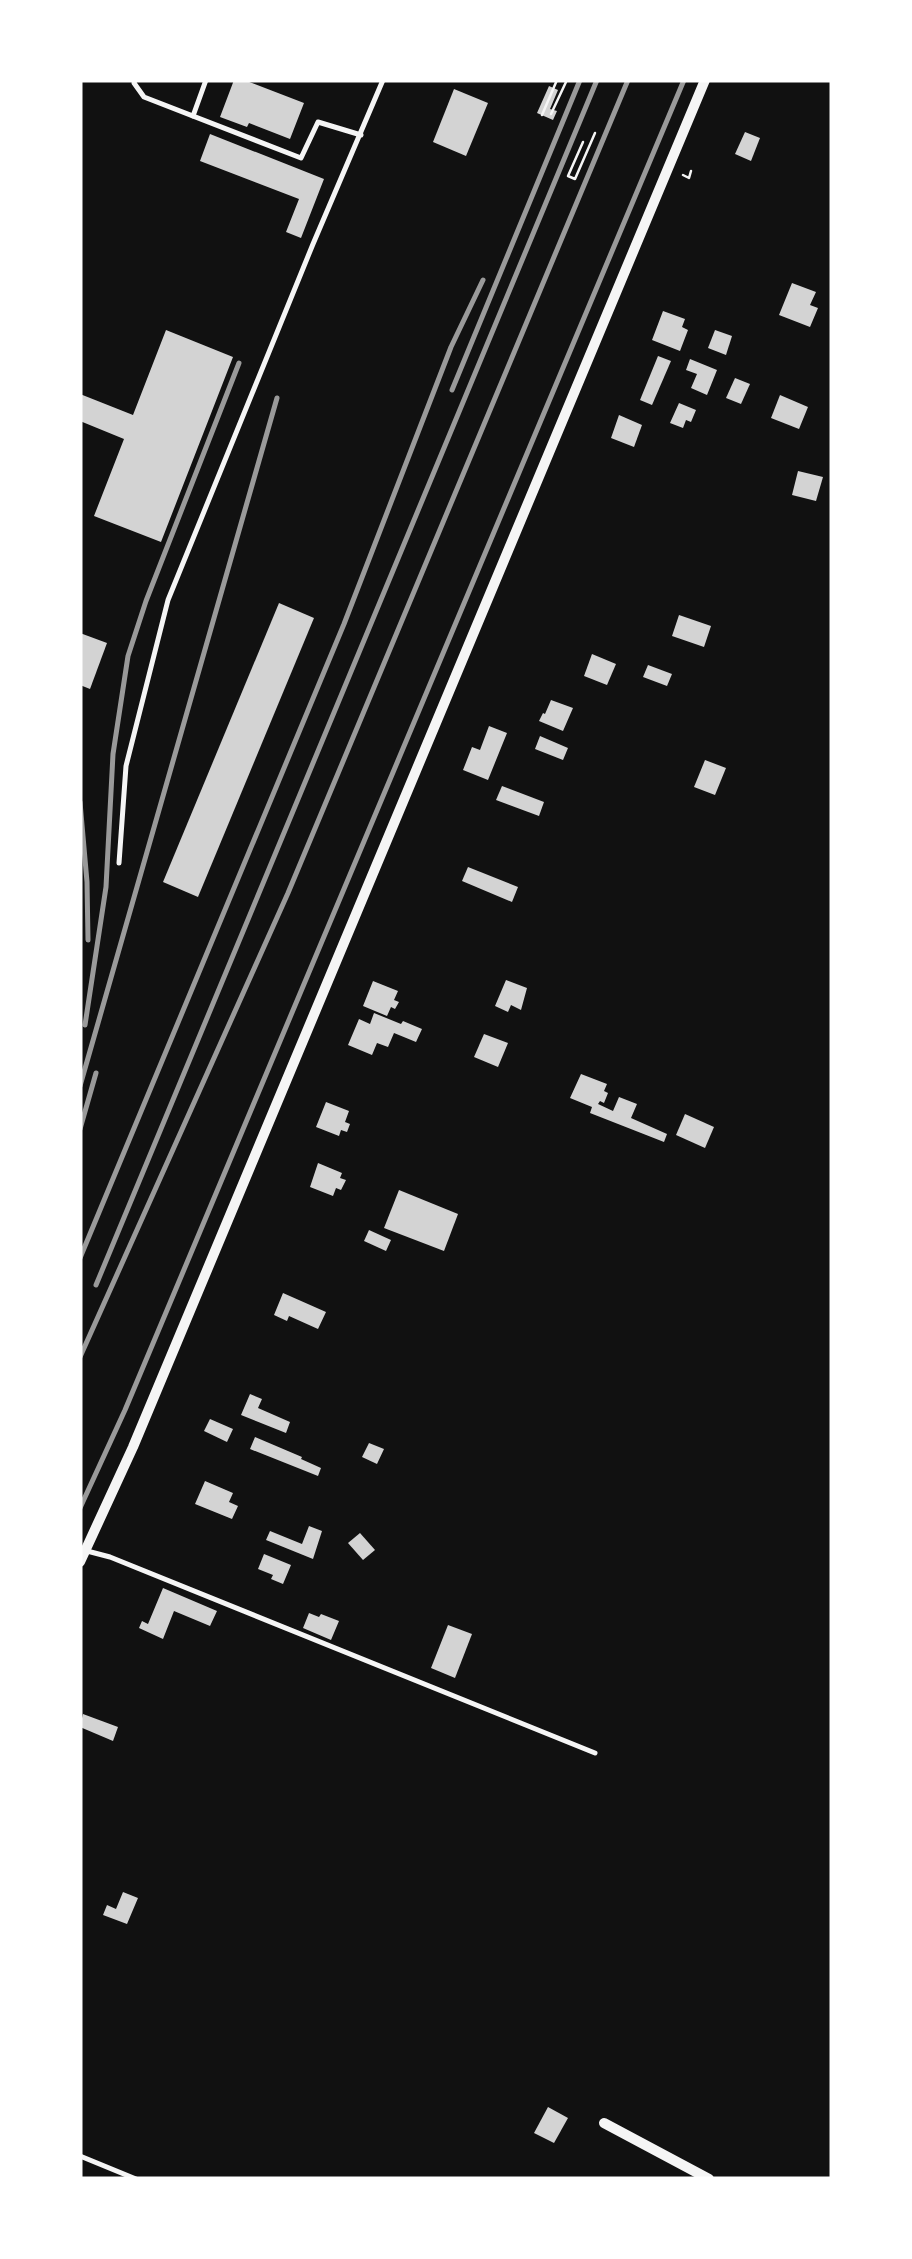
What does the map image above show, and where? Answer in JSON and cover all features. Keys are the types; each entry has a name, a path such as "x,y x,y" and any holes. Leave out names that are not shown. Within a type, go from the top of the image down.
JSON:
{"street":[{"path":"83,1556 133,1447 705,80"},
{"path":"604,2123 709,2179"}],"lane":[{"path":"135,80 144,97 302,158 318,122 361,135"},
{"path":"193,116 206,80"},
{"path":"119,863 126,766 168,600 383,80"},
{"path":"83,1556 110,1557 595,1753"},
{"path":"80,2156 136,2179"}],"path":[{"path":"542,115 557,80"},
{"path":"551,114 565,80"},
{"path":"582,142 568,176 576,179 595,133"}],"building":[{"path":"234,80 244,80 304,103 290,139 220,117"},
{"path":"549,86 558,90 550,109 557,111 553,120 537,113"},
{"path":"454,89 488,103 466,156 433,142"},
{"path":"745,132 760,138 751,161 735,154"},
{"path":"210,134 324,179 301,238 286,232 299,199 200,161"},
{"path":"792,283 816,292 810,305 818,308 810,327 779,315"},
{"path":"663,311 685,319 682,327 688,330 680,351 652,340"},
{"path":"166,330 233,357 161,542 94,516 124,439 80,421 80,394 133,415"},
{"path":"715,330 732,336 726,355 708,348"},
{"path":"658,356 671,361 652,405 640,400"},
{"path":"690,359 717,370 707,395 691,388 697,374 686,370"},
{"path":"735,378 750,384 741,404 726,398"},
{"path":"780,395 808,407 799,429 771,418"},
{"path":"679,403 696,410 683,428 670,423"},
{"path":"619,415 642,425 634,447 611,438"},
{"path":"798,471 823,477 816,501 792,495"},
{"path":"279,603 314,618 198,897 163,882"},
{"path":"679,615 711,626 704,647 672,636"},
{"path":"80,633 107,643 90,689 80,685"},
{"path":"592,654 616,664 607,685 584,676"},
{"path":"648,665 672,674 667,686 643,677"},
{"path":"551,700 573,708 563,731 539,721"},
{"path":"489,726 507,733 488,780 463,770 472,747 480,750"},
{"path":"540,736 568,748 563,760 535,749"},
{"path":"705,760 726,768 715,795 694,787"},
{"path":"502,786 544,802 539,816 496,800"},
{"path":"468,867 518,887 512,902 462,881"},
{"path":"506,980 527,988 521,1010 511,1005 508,1012 495,1006"},
{"path":"373,981 398,991 394,1000 399,1002 387,1016 363,1006"},
{"path":"374,1013 422,1029 416,1042 394,1033 388,1047 377,1043 372,1055 348,1045 359,1019 370,1024"},
{"path":"484,1034 508,1043 498,1067 474,1057"},
{"path":"581,1074 607,1084 604,1103 598,1104 613,1111 619,1097 637,1104 631,1118 667,1134 664,1142 590,1113 592,1107 570,1098"},
{"path":"326,1102 349,1111 347,1132 341,1130 339,1136 316,1127"},
{"path":"685,1114 714,1127 705,1148 676,1135"},
{"path":"318,1163 342,1173 340,1178 346,1180 333,1196 310,1187"},
{"path":"399,1190 458,1214 444,1251 384,1228"},
{"path":"369,1230 391,1240 386,1251 364,1241"},
{"path":"283,1293 326,1312 318,1329 289,1316 287,1321 274,1315"},
{"path":"250,1394 262,1399 258,1408 290,1422 286,1433 241,1415"},
{"path":"210,1419 233,1429 227,1442 204,1431"},
{"path":"255,1437 321,1468 318,1476 250,1449"},
{"path":"369,1443 384,1449 377,1464 362,1457"},
{"path":"205,1481 233,1493 229,1502 238,1506 232,1519 195,1504"},
{"path":"309,1526 322,1531 313,1559 266,1540 270,1531 302,1544"},
{"path":"360,1533 375,1550 363,1560 348,1543"},
{"path":"264,1554 291,1565 283,1584 258,1569"},
{"path":"163,1588 217,1611 210,1626 174,1611 163,1639 139,1628 142,1621 148,1624"},
{"path":"309,1613 339,1621 331,1640 303,1628"},
{"path":"448,1625 472,1634 455,1678 431,1668"},
{"path":"83,1714 118,1727 113,1741 80,1727"},
{"path":"123,1892 138,1898 127,1924 103,1915 107,1905 116,1909"},
{"path":"548,2107 568,2118 554,2143 534,2133"}],"railway":[{"path":"452,390 580,80"},
{"path":"96,1285 597,80"},
{"path":"80,1357 288,893 628,80"},
{"path":"80,1508 125,1410 684,80"},
{"path":"80,1258 344,624 451,347 483,280"},
{"path":"85,1025 106,887 113,754 128,656 239,363"},
{"path":"80,1086 277,398"},
{"path":"80,802 88,940"},
{"path":"80,1129 96,1073"}]}
